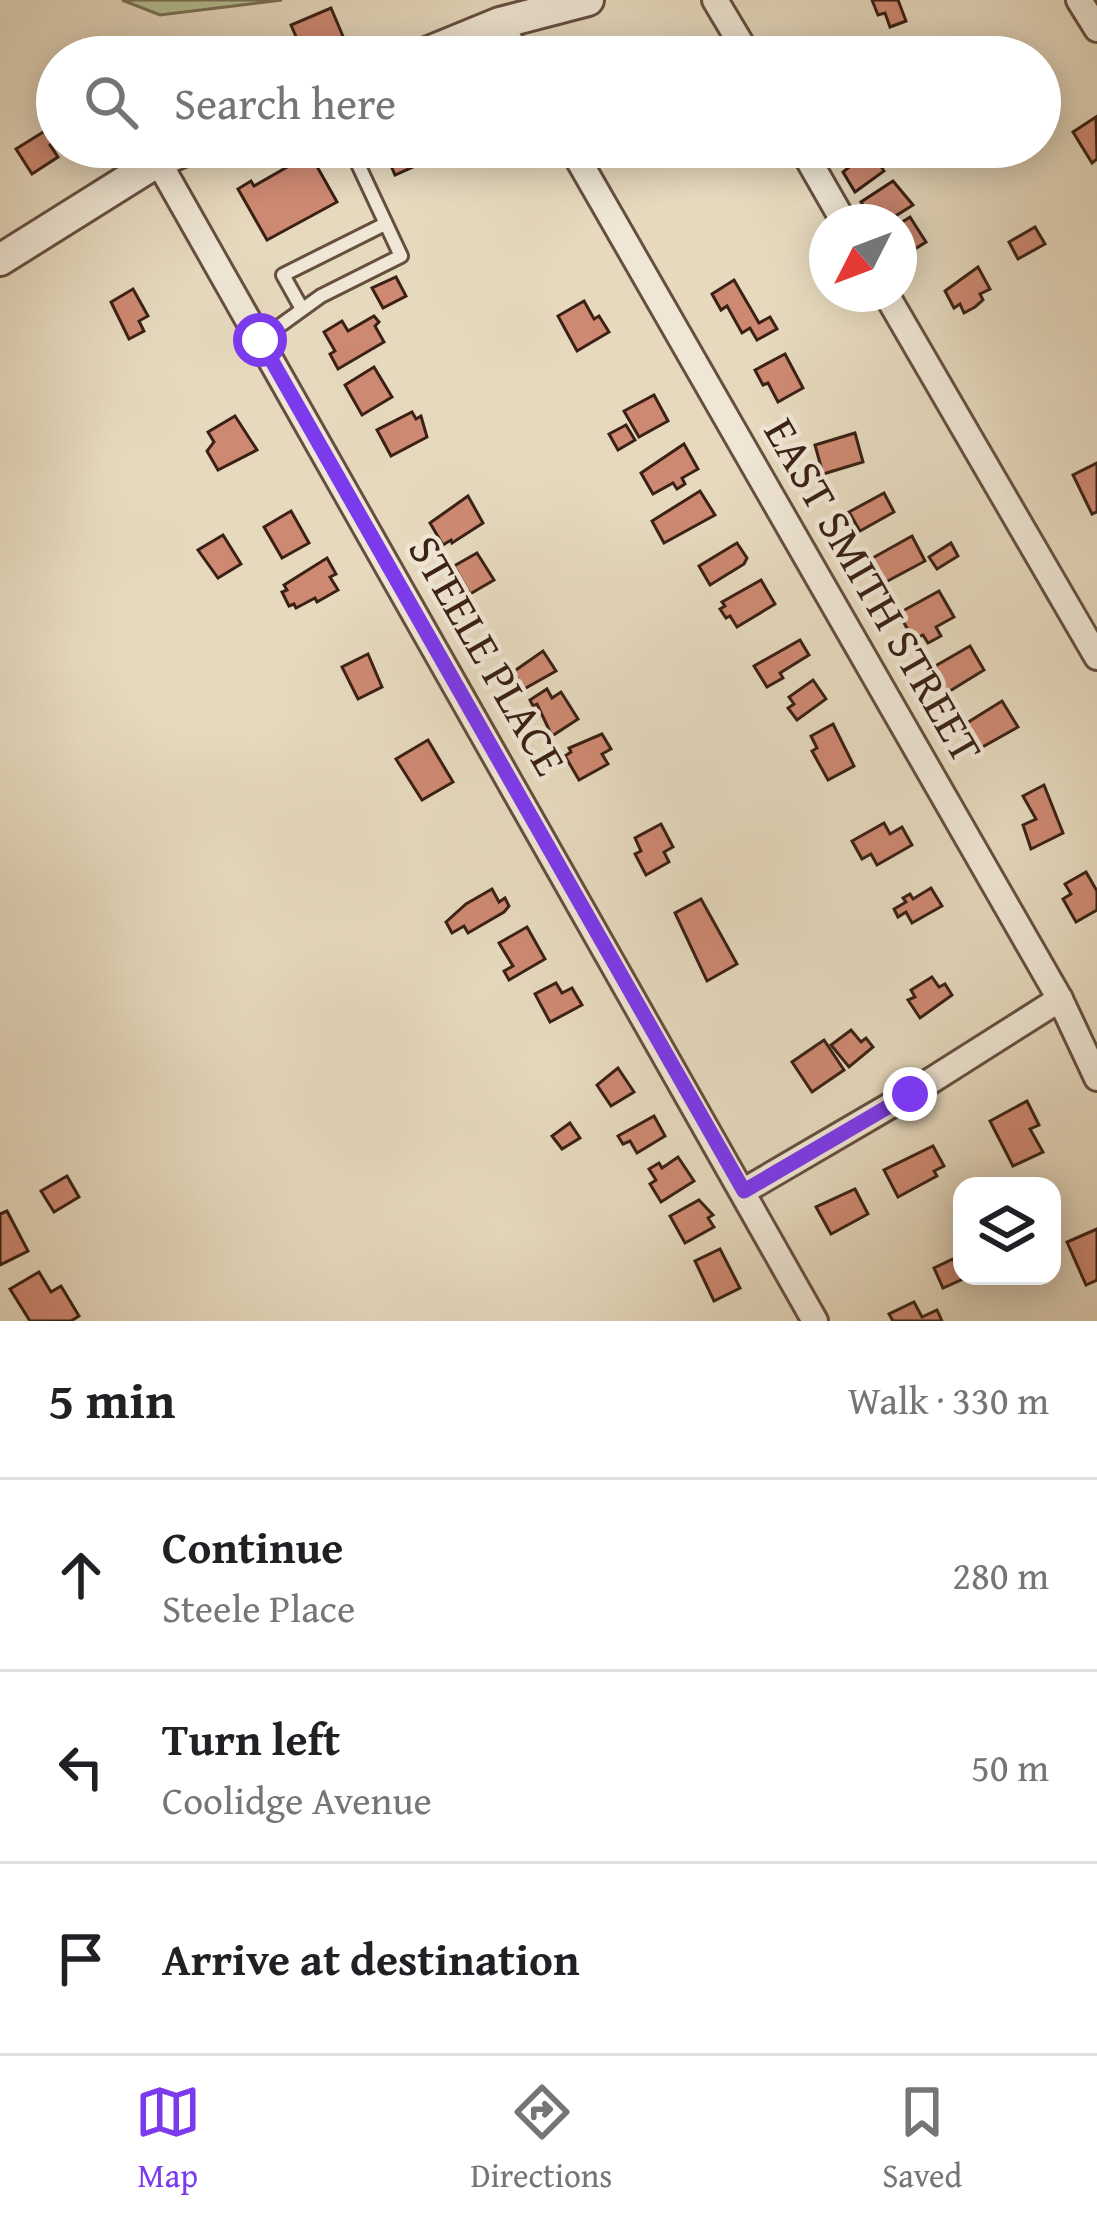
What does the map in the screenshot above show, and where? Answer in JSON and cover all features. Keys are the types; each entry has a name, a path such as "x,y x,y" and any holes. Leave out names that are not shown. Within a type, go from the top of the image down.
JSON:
{"street":[{"path":"468,36 588,0"},
{"path":"716,0 736,36"},
{"path":"1079,0 1097,29"},
{"path":"500,23 507,36"},
{"path":"0,260 147,168"},
{"name":"STEELE PLACE","path":"162,168 815,1321"},
{"name":"EAST SMITH STREET","path":"583,168 1060,999 1097,1078"},
{"path":"813,168 834,204"},
{"path":"896,312 1097,657"},
{"path":"744,1191 1060,999"}],"lane":[{"path":"260,340 302,309 400,256 359,168"},
{"path":"302,309 283,275 383,225"}],"green space":[{"path":"122,0 282,0 160,15"}],"building":[{"path":"872,0 898,0 906,21 890,27 885,13 878,15"},
{"path":"331,8 343,36 296,36 291,25"},
{"path":"1096,117 1097,159 1092,163 1073,132"},
{"path":"36,136 36,168 41,168 32,174 16,149"},
{"path":"286,168 318,168 337,202 267,240 238,189 251,181 254,186"},
{"path":"848,168 884,171 855,192 843,172"},
{"path":"893,181 912,204 862,204"},
{"path":"1035,227 1045,244 1018,259 1009,242"},
{"path":"978,267 990,289 964,313 960,304 954,308 945,291"},
{"path":"396,277 406,296 383,308 372,288"},
{"path":"734,280 759,323 770,317 777,329 757,340 750,328 742,333 727,306 721,310 712,294"},
{"path":"133,289 148,316 139,321 144,331 129,339 111,302"},
{"path":"584,301 609,332 577,351 558,316"},
{"path":"374,316 384,342 338,369 324,332 342,321 348,331"},
{"path":"785,354 803,388 778,402 755,370"},
{"path":"374,367 392,397 362,415 345,385"},
{"path":"654,395 668,421 639,437 624,411"},
{"path":"412,412 416,419 421,416 427,437 391,456 377,430"},
{"path":"235,416 257,450 218,470 207,451 214,442 208,432"},
{"path":"626,425 635,440 618,450 609,434"},
{"path":"855,433 863,462 823,474 815,445"},
{"path":"684,444 698,469 682,478 685,484 677,489 673,483 653,494 641,473"},
{"path":"1097,463 1097,512 1092,514 1073,475"},
{"path":"700,491 715,515 664,543 652,521"},
{"path":"884,493 894,512 860,531 849,512"},
{"path":"468,496 483,523 443,545 430,523"},
{"path":"291,511 309,543 282,558 264,527"},
{"path":"223,535 241,564 218,578 198,550"},
{"path":"912,536 925,561 882,584 869,560"},
{"path":"737,543 747,558 744,564 710,585 699,566"},
{"path":"951,543 958,556 937,569 929,557"},
{"path":"477,553 494,580 470,594 454,566"},
{"path":"327,558 338,590 317,602 315,598 296,608 289,606 284,585"},
{"path":"761,580 775,604 737,627 720,609 725,606 722,602"},
{"path":"939,591 954,617 936,627 941,636 928,643 923,635 913,640 899,613"},
{"path":"800,640 809,655 767,687 754,666"},
{"path":"970,646 984,670 945,694 930,669"},
{"path":"543,651 556,671 524,689 513,672"},
{"path":"368,654 382,687 358,699 342,667"},
{"path":"813,680 826,699 797,720 788,708 794,704 789,697"},
{"path":"547,689 552,698 561,692 578,719 552,736 537,704 533,706 530,700"},
{"path":"1002,701 1018,727 977,750 962,726"},
{"path":"833,724 854,766 828,780 812,751 817,748 811,736"},
{"path":"602,734 611,749 602,754 608,764 579,780 565,756 569,748"},
{"path":"428,740 453,782 422,800 396,759"},
{"path":"1044,785 1063,833 1031,849 1023,825 1036,819 1023,796"},
{"path":"884,823 890,834 902,827 912,845 877,865 871,854 862,859 852,841"},
{"path":"661,824 673,847 664,852 669,862 646,875 635,854 641,851 635,838"},
{"path":"1086,872 1097,891 1097,910 1076,922 1063,899 1071,894 1065,884"},
{"path":"931,888 942,906 912,923 906,912 898,917 894,909 906,902 903,898 910,894 913,899"},
{"path":"492,889 499,902 505,898 509,906 504,912 468,933 464,926 452,933 446,922"},
{"path":"701,899 737,964 707,981 675,913"},
{"path":"527,927 545,959 509,980 504,971 513,966 499,943"},
{"path":"932,977 952,995 920,1018 908,1000 915,997 911,990"},
{"path":"556,983 562,993 572,988 582,1005 550,1022 535,994"},
{"path":"851,1030 873,1047 849,1067 831,1045"},
{"path":"824,1040 844,1070 812,1092 792,1062"},
{"path":"618,1068 634,1092 611,1106 597,1085"},
{"path":"1027,1101 1039,1125 1030,1129 1043,1152 1013,1166 990,1121"},
{"path":"654,1116 665,1136 637,1153 630,1141 623,1144 618,1136"},
{"path":"570,1123 580,1138 562,1149 552,1136"},
{"path":"933,1146 944,1166 934,1171 937,1176 898,1197 884,1170"},
{"path":"678,1157 694,1181 661,1202 650,1184 656,1180 649,1169 659,1163 662,1168"},
{"path":"67,1176 79,1197 54,1212 41,1191"},
{"path":"855,1189 868,1214 831,1234 816,1207"},
{"path":"699,1200 713,1215 708,1218 714,1227 685,1243 670,1216"},
{"path":"7,1211 28,1251 0,1265 0,1214"},
{"path":"1097,1229 1097,1280 1086,1285 1067,1242"},
{"path":"720,1249 740,1288 714,1301 695,1261"},
{"path":"953,1259 953,1284 943,1288 934,1268"},
{"path":"39,1272 51,1292 61,1286 79,1316 71,1321 30,1321 10,1289"},
{"path":"914,1302 922,1317 937,1310 942,1321 893,1321 889,1314"}],"route":[{"path":"260,340 744,1191 910,1094"}]}
